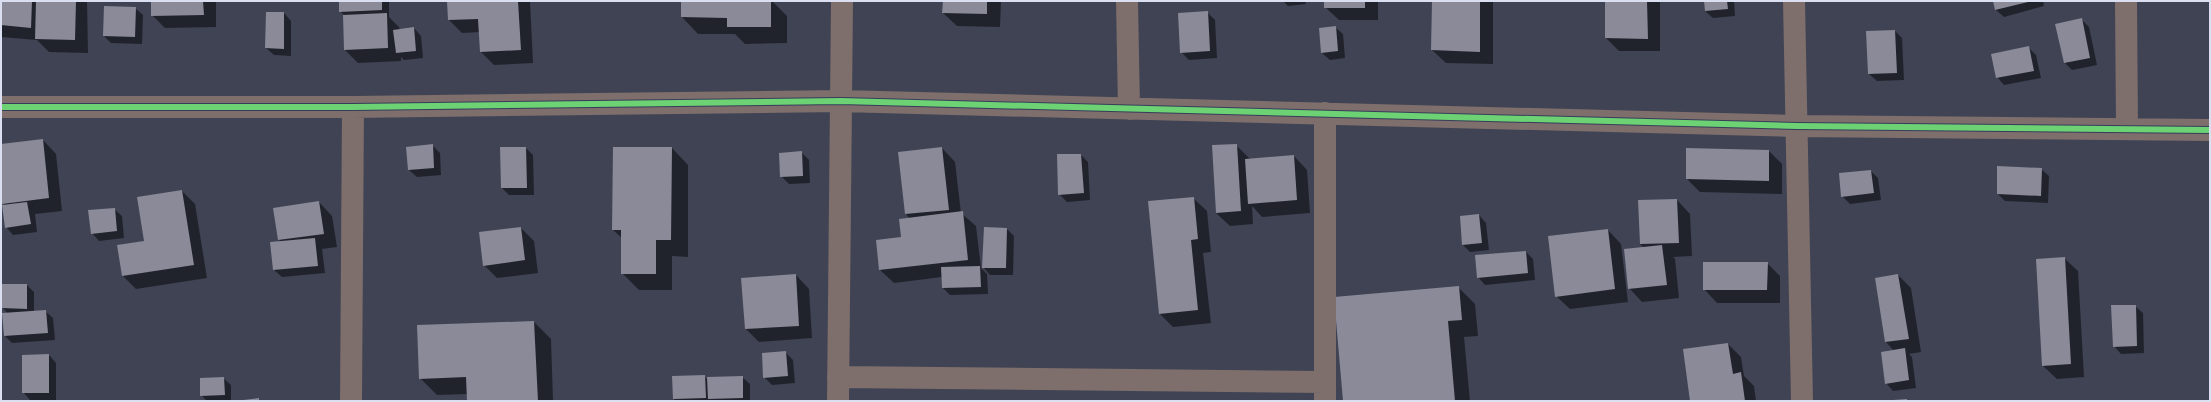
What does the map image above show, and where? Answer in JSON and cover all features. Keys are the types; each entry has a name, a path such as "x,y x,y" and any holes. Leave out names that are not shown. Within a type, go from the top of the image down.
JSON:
{"street":[{"path":"838,401 842,1"},
{"path":"1127,1 1130,108"},
{"path":"1794,1 1802,401"},
{"path":"2126,1 2127,129"},
{"path":"1,107 353,107 841,101 1797,126 2210,130"},
{"path":"351,401 353,107"},
{"path":"838,377 1325,392 1325,113"}],"building":[{"path":"1,1 32,1 31,28 1,25"},
{"path":"36,1 76,1 75,40 35,39"},
{"path":"151,1 203,1 204,15 151,16"},
{"path":"339,1 382,1 382,10 339,12"},
{"path":"447,1 518,1 521,50 480,52 478,19 448,20"},
{"path":"681,1 771,1 771,27 727,27 727,18 681,17"},
{"path":"943,1 987,1 987,14 942,13"},
{"path":"1324,1 1365,1 1365,8 1324,8"},
{"path":"1432,1 1480,1 1480,52 1431,50"},
{"path":"1605,1 1647,1 1648,39 1605,38"},
{"path":"1704,1 1727,1 1728,9 1705,11"},
{"path":"1993,1 2028,1 2028,2 1995,10"},
{"path":"104,6 136,7 135,37 103,36"},
{"path":"1208,11 1210,51 1180,53 1178,13"},
{"path":"266,12 284,12 284,49 265,48"},
{"path":"387,13 388,48 344,50 343,15"},
{"path":"2082,18 2090,58 2064,63 2055,24"},
{"path":"1336,26 1338,51 1321,53 1319,28"},
{"path":"414,27 416,51 396,53 393,30"},
{"path":"1895,30 1897,73 1868,74 1866,31"},
{"path":"2029,46 2034,71 1996,78 1991,54"},
{"path":"43,139 49,198 2,204 1,144"},
{"path":"433,144 434,168 408,170 406,147"},
{"path":"1237,144 1241,211 1216,213 1212,145"},
{"path":"500,147 526,147 527,188 501,188"},
{"path":"613,147 672,147 671,240 656,240 656,274 621,274 621,230 612,230"},
{"path":"942,147 949,210 905,214 898,152"},
{"path":"1686,148 1769,150 1769,181 1686,179"},
{"path":"802,151 803,176 780,177 779,153"},
{"path":"1057,154 1081,154 1084,193 1058,195"},
{"path":"1294,155 1297,200 1248,204 1245,159"},
{"path":"1997,166 2042,168 2041,196 1997,194"},
{"path":"1871,170 1874,193 1841,197 1839,173"},
{"path":"182,190 194,265 122,276 117,245 144,241 137,197"},
{"path":"1194,197 1198,239 1191,240 1198,310 1159,314 1148,201"},
{"path":"1677,199 1679,243 1640,244 1638,200"},
{"path":"319,201 324,234 278,240 273,208"},
{"path":"27,202 31,224 5,228 2,205"},
{"path":"115,208 117,231 91,234 88,210"},
{"path":"963,211 968,260 879,270 876,240 901,237 899,219"},
{"path":"1479,214 1482,243 1462,245 1460,216"},
{"path":"521,227 525,260 483,266 479,232"},
{"path":"984,227 1007,228 1006,268 982,268"},
{"path":"1608,229 1615,289 1555,297 1548,236"},
{"path":"315,238 318,266 273,270 270,242"},
{"path":"1662,245 1667,285 1628,289 1624,249"},
{"path":"1526,251 1528,273 1477,278 1475,255"},
{"path":"2065,257 2071,364 2042,366 2036,259"},
{"path":"1703,262 1768,262 1767,290 1703,290"},
{"path":"980,266 981,287 942,288 941,267"},
{"path":"796,274 799,326 745,329 741,278"},
{"path":"1898,274 1909,339 1885,342 1875,278"},
{"path":"1,284 27,284 27,309 2,308"},
{"path":"1459,286 1462,320 1448,321 1455,401 1343,401 1334,297"},
{"path":"2111,305 2136,305 2137,346 2113,347"},
{"path":"46,310 48,333 4,336 2,313"},
{"path":"534,321 538,401 467,401 466,377 419,379 417,325"},
{"path":"1728,343 1733,374 1741,372 1745,401 1690,401 1683,349"},
{"path":"1905,348 1909,380 1885,384 1881,352"},
{"path":"786,351 788,376 763,378 762,353"},
{"path":"49,354 49,393 22,393 22,355"},
{"path":"705,375 706,398 673,399 672,376"},
{"path":"743,376 743,398 708,399 707,377"},
{"path":"224,377 225,395 200,396 200,378"},
{"path":"259,398 259,401 243,401 243,400"},
{"path":"1907,399 1907,401 1893,401 1893,400"}],"cycle path":[{"path":"1,107 353,107 841,101 1797,126 2210,130"}]}
